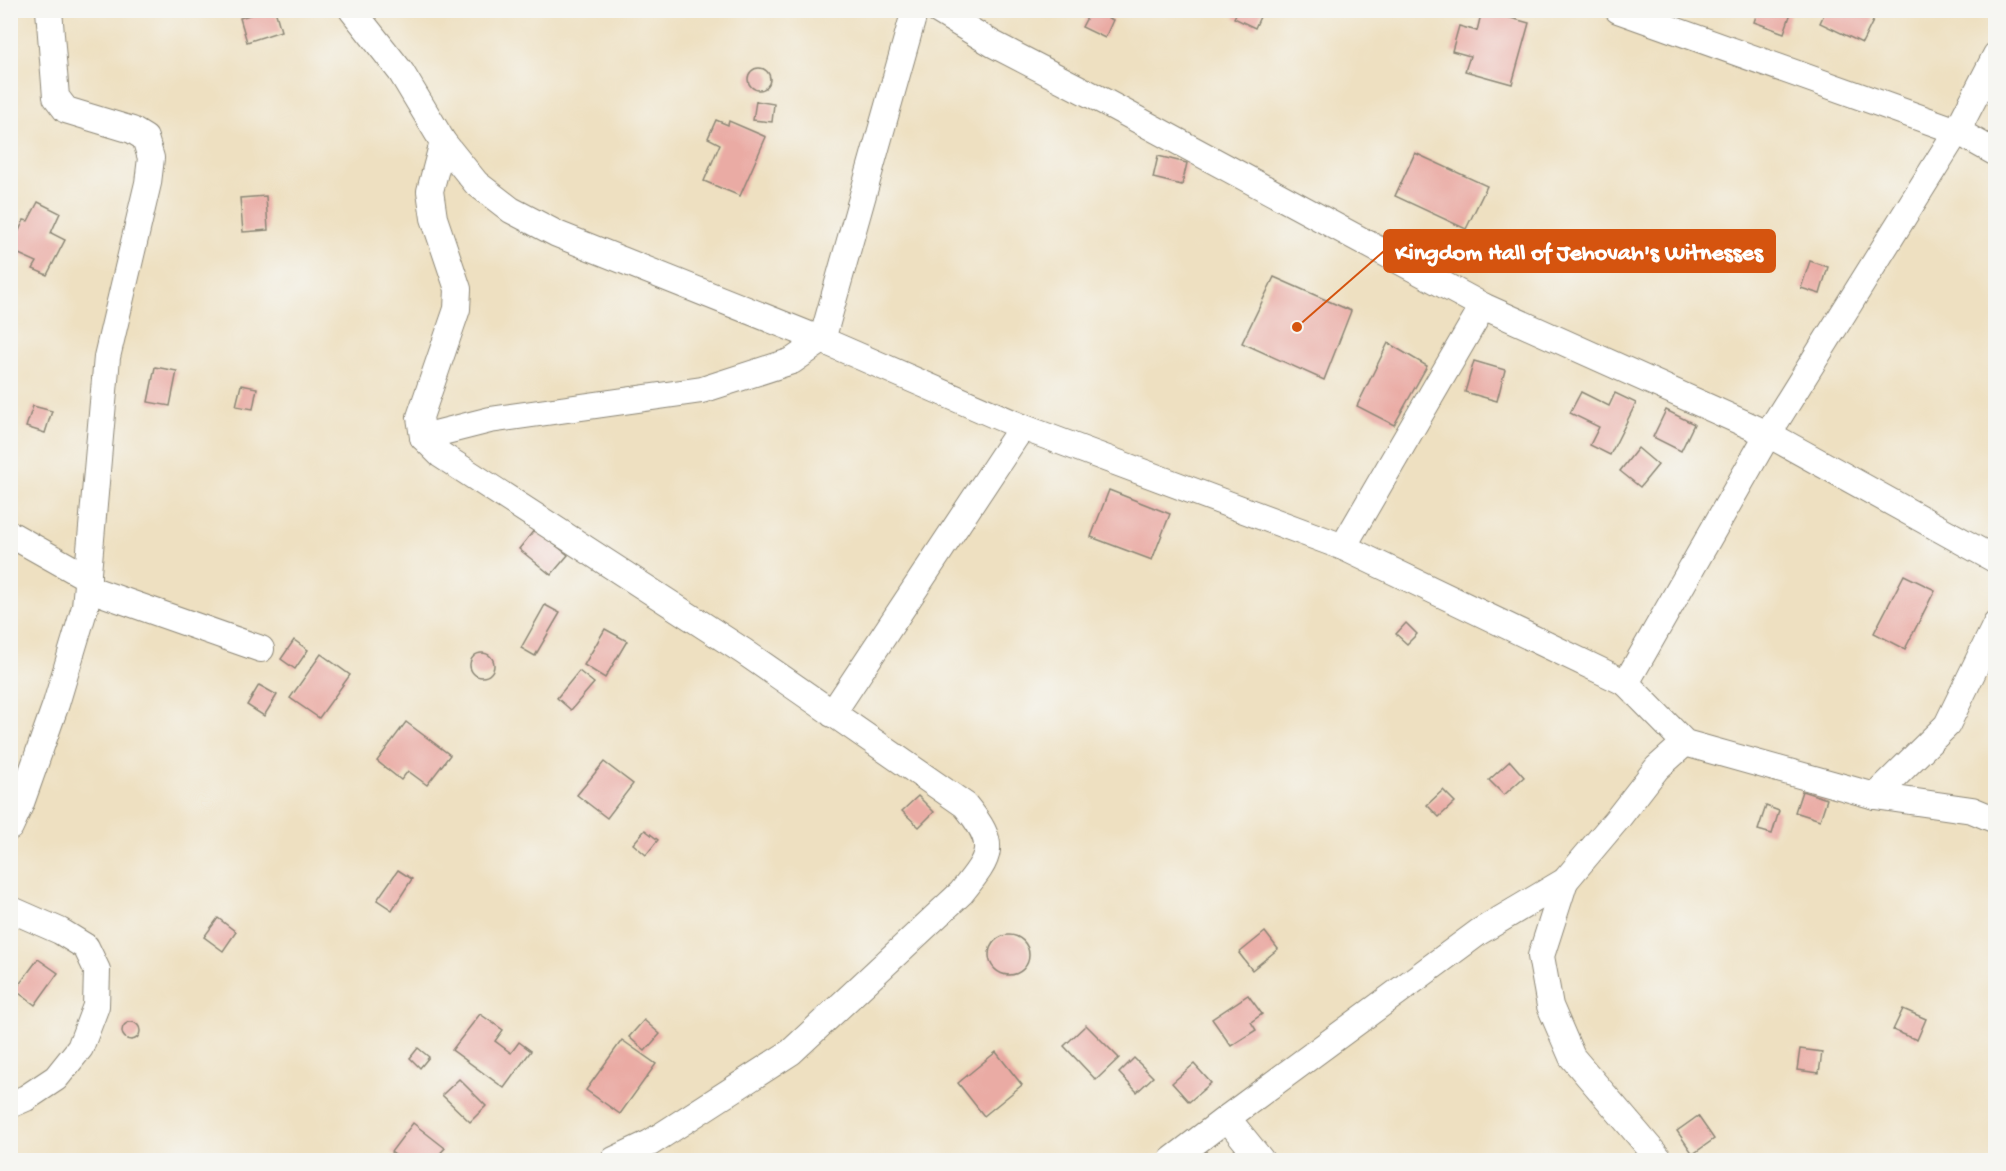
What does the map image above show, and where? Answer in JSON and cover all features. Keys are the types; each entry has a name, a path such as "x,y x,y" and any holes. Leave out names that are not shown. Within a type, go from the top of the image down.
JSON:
{"street":[{"path":"10,827 21,803 56,704 85,607 108,357 148,183 151,158 145,138 132,130 66,110 56,97 49,10"},
{"path":"352,10 401,72 443,142 476,183 511,210 557,234 822,340 1023,427 1343,547 1626,683 1685,743 1875,796 1972,810 1995,820"},
{"path":"423,436 490,420 702,390 792,362 822,340 915,10"},
{"path":"937,10 993,44 1483,306 1768,434 1995,560"},
{"path":"1618,10 1957,131 1995,153"},
{"path":"1626,683 1768,434 1957,131 1995,55"},
{"path":"443,142 430,191 434,218 458,289 457,309 420,417 423,436 441,455 743,651 965,806 981,825 988,845 982,867 961,893 791,1052 650,1143 614,1161"},
{"path":"1343,547 1483,306"},
{"path":"832,714 1023,427"},
{"path":"10,534 88,583 261,649"},
{"path":"1947,725 1995,624"},
{"path":"1875,796 1947,725 1995,667"},
{"path":"1172,1161 1479,932 1564,881 1657,768 1685,743"},
{"path":"1564,881 1541,956 1550,1006 1572,1058 1660,1161"},
{"path":"10,909 60,931 86,947 97,970 96,1006 81,1048 56,1078 26,1098 10,1105"},
{"path":"1227,1118 1262,1161"}],"building":[{"path":"265,10 275,10 281,31 247,42 240,18"},
{"path":"1091,10 1113,20 1105,38 1082,27"},
{"path":"1238,10 1263,10 1255,28 1234,18"},
{"path":"1482,10 1529,23 1512,84 1465,71 1470,56 1452,51 1459,26 1477,31"},
{"path":"1758,10 1792,10 1784,33 1754,22"},
{"path":"1826,10 1858,10 1874,19 1862,43 1820,23"},
{"path":"759,68 767,71 770,79 767,87 759,90 751,87 748,79 751,71"},
{"path":"756,101 774,104 772,122 753,120"},
{"path":"10,116 18,117 15,140 10,139"},
{"path":"716,120 728,125 729,121 766,137 740,196 704,181 720,144 708,138"},
{"path":"1415,153 1487,186 1466,229 1395,196"},
{"path":"1158,156 1187,163 1182,185 1153,178"},
{"path":"266,196 268,230 243,232 240,198"},
{"path":"38,202 60,213 51,233 65,240 47,275 33,269 37,262 10,250 24,220 28,221"},
{"path":"1810,261 1828,267 1820,294 1801,288"},
{"path":"1274,277 1351,311 1324,380 1242,343"},
{"path":"1388,343 1427,366 1394,425 1357,406"},
{"path":"1474,361 1505,370 1497,401 1465,392"},
{"path":"155,367 177,371 170,406 148,402"},
{"path":"241,385 257,388 253,409 236,406"},
{"path":"1581,392 1609,406 1615,393 1636,403 1610,455 1590,445 1599,427 1570,413"},
{"path":"33,406 52,411 45,433 26,427"},
{"path":"1666,410 1694,424 1681,451 1653,437"},
{"path":"1638,448 1658,465 1640,487 1620,471"},
{"path":"1109,490 1170,514 1152,560 1091,537"},
{"path":"535,529 568,555 551,575 519,549"},
{"path":"1904,575 1935,590 1905,649 1874,633"},
{"path":"545,605 560,613 535,656 521,648"},
{"path":"1406,623 1417,634 1407,644 1396,634"},
{"path":"605,629 627,641 605,678 584,665"},
{"path":"294,640 308,650 295,669 281,659"},
{"path":"482,653 487,654 493,660 493,670 487,676 482,677 477,676 471,670 470,665 471,660 477,654"},
{"path":"321,654 350,675 319,718 290,698"},
{"path":"579,671 594,683 571,710 557,698"},
{"path":"259,685 277,695 264,716 247,705"},
{"path":"406,722 450,755 427,785 408,771 401,780 377,761"},
{"path":"1510,761 1524,777 1504,795 1489,780"},
{"path":"604,762 633,784 607,818 577,795"},
{"path":"1443,790 1455,802 1439,817 1427,805"},
{"path":"1802,791 1827,799 1820,820 1795,812"},
{"path":"918,796 934,812 919,827 902,811"},
{"path":"1766,806 1779,811 1772,834 1758,830"},
{"path":"645,830 658,840 646,855 633,844"},
{"path":"398,870 412,879 392,910 377,900"},
{"path":"218,918 236,932 223,951 204,937"},
{"path":"1265,932 1278,949 1252,970 1239,953"},
{"path":"1009,935 1023,941 1029,955 1023,969 1009,975 995,969 989,955 995,941"},
{"path":"38,959 58,973 35,1005 15,990"},
{"path":"1248,995 1262,1014 1251,1022 1256,1030 1231,1046 1212,1019"},
{"path":"1903,1009 1926,1019 1917,1040 1893,1030"},
{"path":"480,1014 503,1030 495,1041 511,1053 519,1042 531,1051 504,1088 452,1050"},
{"path":"644,1020 660,1034 645,1051 629,1037"},
{"path":"131,1022 137,1025 140,1031 137,1037 131,1040 125,1037 122,1031 125,1025"},
{"path":"1086,1025 1119,1058 1096,1080 1064,1046"},
{"path":"622,1040 656,1064 620,1114 586,1090"},
{"path":"418,1048 429,1057 420,1068 410,1058"},
{"path":"1800,1049 1822,1052 1819,1073 1797,1070"},
{"path":"996,1052 1022,1085 984,1116 958,1083"},
{"path":"1134,1058 1153,1077 1137,1092 1119,1073"},
{"path":"1194,1064 1211,1083 1189,1102 1172,1083"},
{"path":"459,1079 486,1106 470,1122 442,1095"},
{"path":"1698,1116 1714,1139 1693,1154 1677,1131"},
{"path":"413,1123 445,1148 434,1160 402,1160 391,1152"},
{"path":"1205,1151 1213,1160 1195,1160"}],"place":[{"name":"Kingdom Hall of Jehovah's Witnesses","path":"1297,327"}]}
